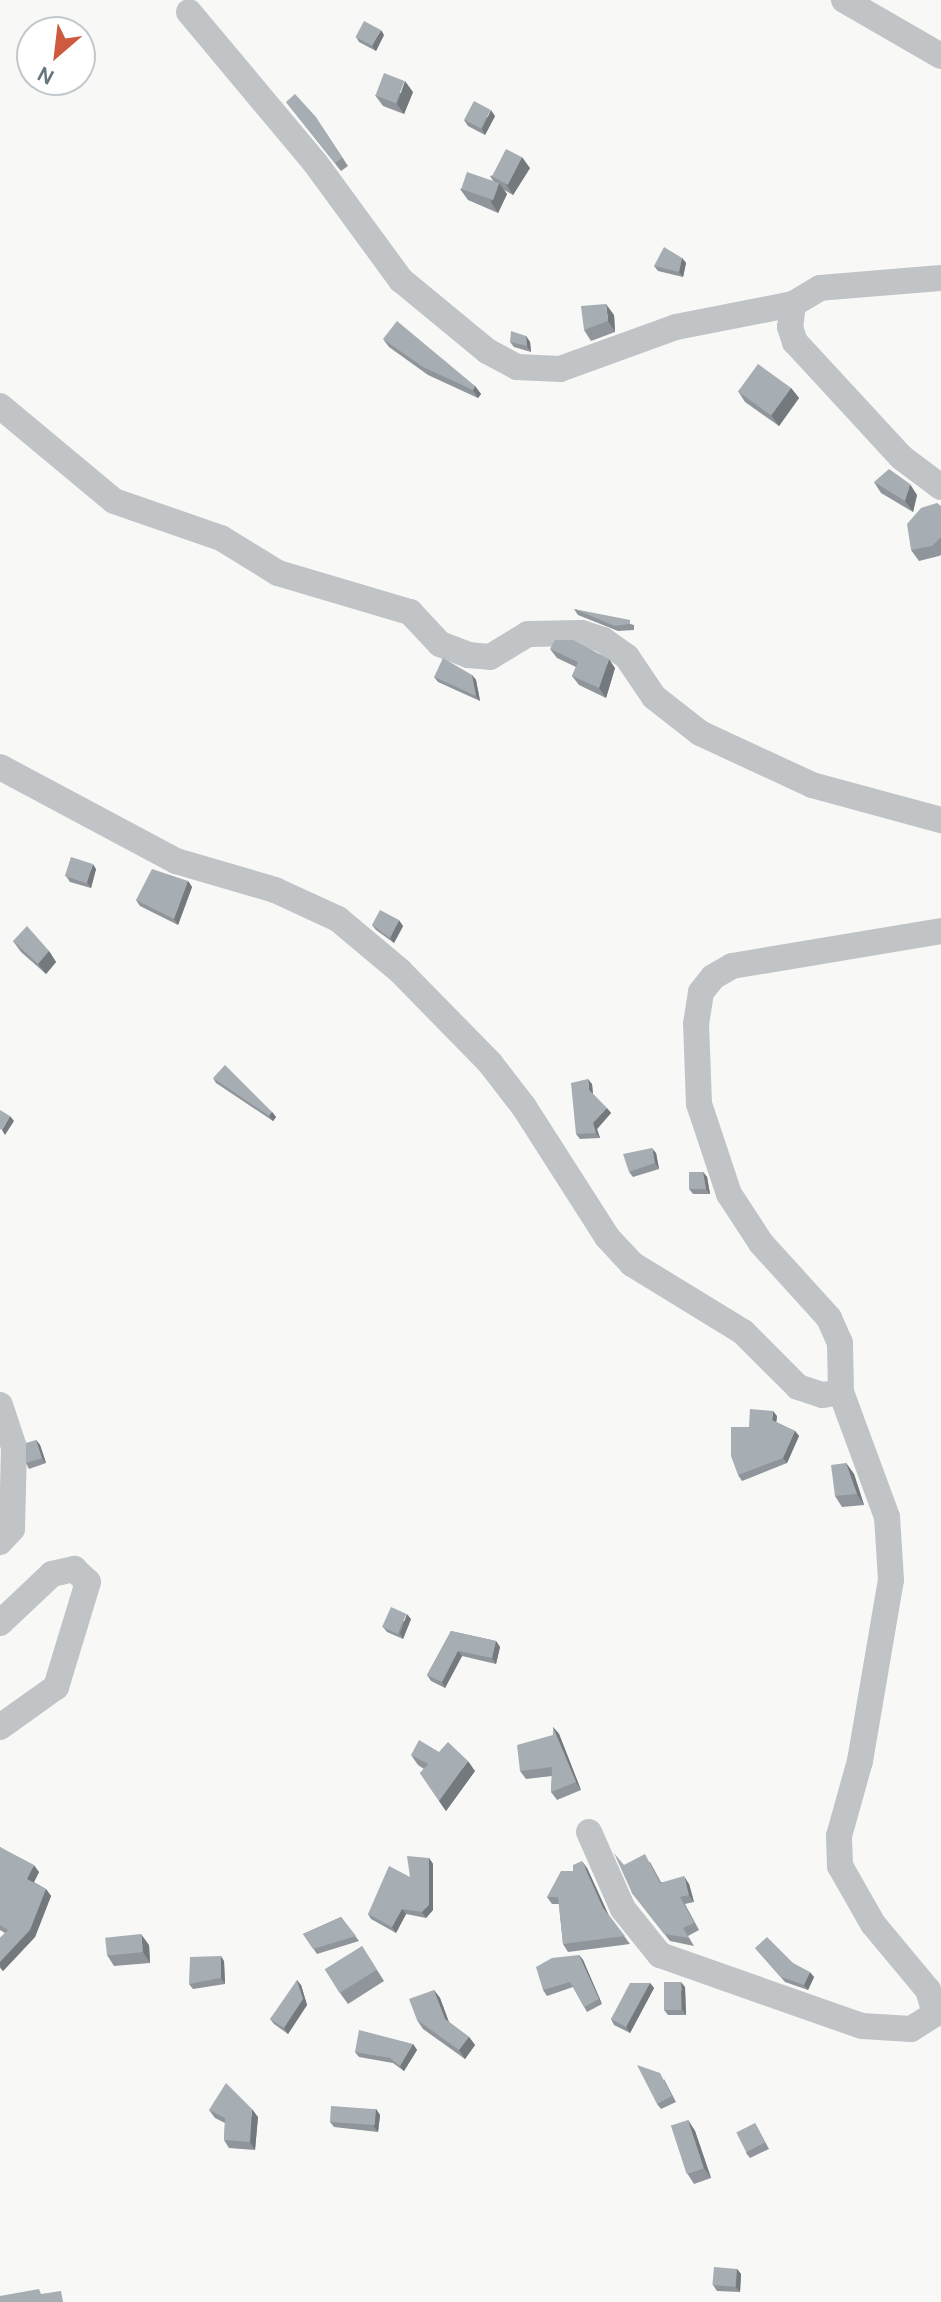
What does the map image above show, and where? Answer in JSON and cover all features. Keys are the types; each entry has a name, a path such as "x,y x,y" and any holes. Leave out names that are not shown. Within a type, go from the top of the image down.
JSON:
{"street":[{"path":"844,0 941,56"},
{"path":"189,12 316,164 401,280 487,351 517,367 560,369 676,327 793,304 820,288 941,278"},
{"path":"793,304 790,327 795,342 901,457 941,487"},
{"path":"0,406 114,501 221,538 278,573 410,612 440,644 468,655 490,657 528,634 582,633 603,640 627,657 654,697 700,733 812,785 941,820"},
{"path":"0,767 176,861 275,890 338,919 400,971 490,1063 524,1107 607,1237 632,1264 743,1332 798,1387 823,1395 841,1392"},
{"path":"589,1832 623,1909 660,1955 862,2026 911,2029 935,2014 928,1990 873,1924 840,1866 839,1836 860,1761 891,1580 887,1517 841,1392 840,1343 829,1318 761,1243 729,1194 699,1104 696,1024 701,992 713,977 732,966 941,931"},
{"path":"0,1405 14,1447 12,1529 0,1542"},
{"path":"0,1623 52,1574 74,1569 88,1582 56,1687 0,1727"}],"building":[{"path":"364,21 381,30 372,46 356,37"},
{"path":"384,73 405,81 396,103 375,95"},
{"path":"295,94 315,116 342,158 335,163 286,102"},
{"path":"474,101 491,110 481,128 464,120"},
{"path":"506,149 522,157 508,185 492,177"},
{"path":"467,172 499,183 493,200 461,189"},
{"path":"664,247 682,258 679,272 654,266"},
{"path":"606,304 608,321 584,330 581,306"},
{"path":"397,321 475,386 473,390 423,367 383,339"},
{"path":"511,331 526,336 527,346 510,342"},
{"path":"758,364 791,388 771,416 738,392"},
{"path":"889,469 910,484 905,501 874,482"},
{"path":"937,503 941,506 941,537 932,546 911,550 907,524 921,508"},
{"path":"574,609 630,620 630,624 615,626"},
{"path":"555,640 573,640 609,659 599,688 572,676 578,662 550,649"},
{"path":"443,658 472,675 476,696 434,677"},
{"path":"71,857 93,864 87,883 65,876"},
{"path":"152,869 188,881 174,919 136,900"},
{"path":"380,910 399,920 390,938 372,925"},
{"path":"27,926 49,951 38,964 13,941"},
{"path":"225,1065 272,1112 269,1116 213,1078"},
{"path":"588,1079 589,1090 607,1108 593,1123 596,1133 576,1134 571,1083"},
{"path":"0,1110 10,1116 2,1130 0,1129"},
{"path":"652,1148 655,1163 629,1172 623,1154"},
{"path":"689,1172 703,1172 706,1189 689,1189"},
{"path":"750,1409 773,1411 772,1420 795,1431 783,1458 738,1475 731,1456 731,1427 749,1427"},
{"path":"36,1440 42,1458 26,1463 26,1443"},
{"path":"846,1463 857,1494 835,1496 831,1465"},
{"path":"391,1607 407,1614 398,1634 382,1627"},
{"path":"451,1631 496,1641 492,1658 458,1651 442,1682 427,1675"},
{"path":"553,1727 576,1782 551,1792 552,1767 520,1771 517,1745 553,1735"},
{"path":"419,1740 439,1752 448,1742 468,1761 439,1801 420,1773 428,1764 411,1755"},
{"path":"0,1847 34,1865 27,1879 46,1889 30,1930 0,1962 0,1938 8,1930 0,1925"},
{"path":"614,1853 624,1865 645,1854 660,1883 684,1876 689,1895 680,1897 694,1923 683,1928 689,1938 664,1934 632,1893"},
{"path":"407,1856 429,1858 429,1905 422,1912 402,1909 392,1927 368,1914 389,1866 410,1877"},
{"path":"582,1861 603,1908 625,1936 563,1944 558,1897 547,1897 561,1871 573,1871 573,1865"},
{"path":"341,1917 356,1936 313,1949 303,1934"},
{"path":"141,1934 143,1952 107,1956 105,1938"},
{"path":"767,1937 793,1963 810,1972 804,1985 781,1977 755,1948"},
{"path":"362,1946 377,1970 340,1993 325,1969"},
{"path":"579,1955 599,1999 584,2007 570,1982 543,1990 536,1967 552,1958"},
{"path":"221,1956 221,1978 189,1984 190,1957"},
{"path":"297,1980 303,1999 284,2028 270,2019"},
{"path":"664,1982 681,1982 681,2010 664,2010"},
{"path":"630,1983 650,1983 626,2027 611,2019"},
{"path":"434,1990 445,2019 469,2037 459,2050 417,2020 409,1999"},
{"path":"359,2030 413,2044 400,2066 390,2058 355,2052"},
{"path":"637,2065 660,2073 672,2096 657,2104"},
{"path":"226,2083 252,2109 250,2142 224,2140 225,2118 209,2110"},
{"path":"331,2106 376,2109 375,2125 330,2122"},
{"path":"688,2120 704,2169 687,2174 671,2126"},
{"path":"755,2123 765,2143 746,2152 736,2133"},
{"path":"714,2267 737,2269 735,2287 712,2285"},
{"path":"39,2289 41,2294 61,2291 63,2302 0,2302 0,2296"}]}
